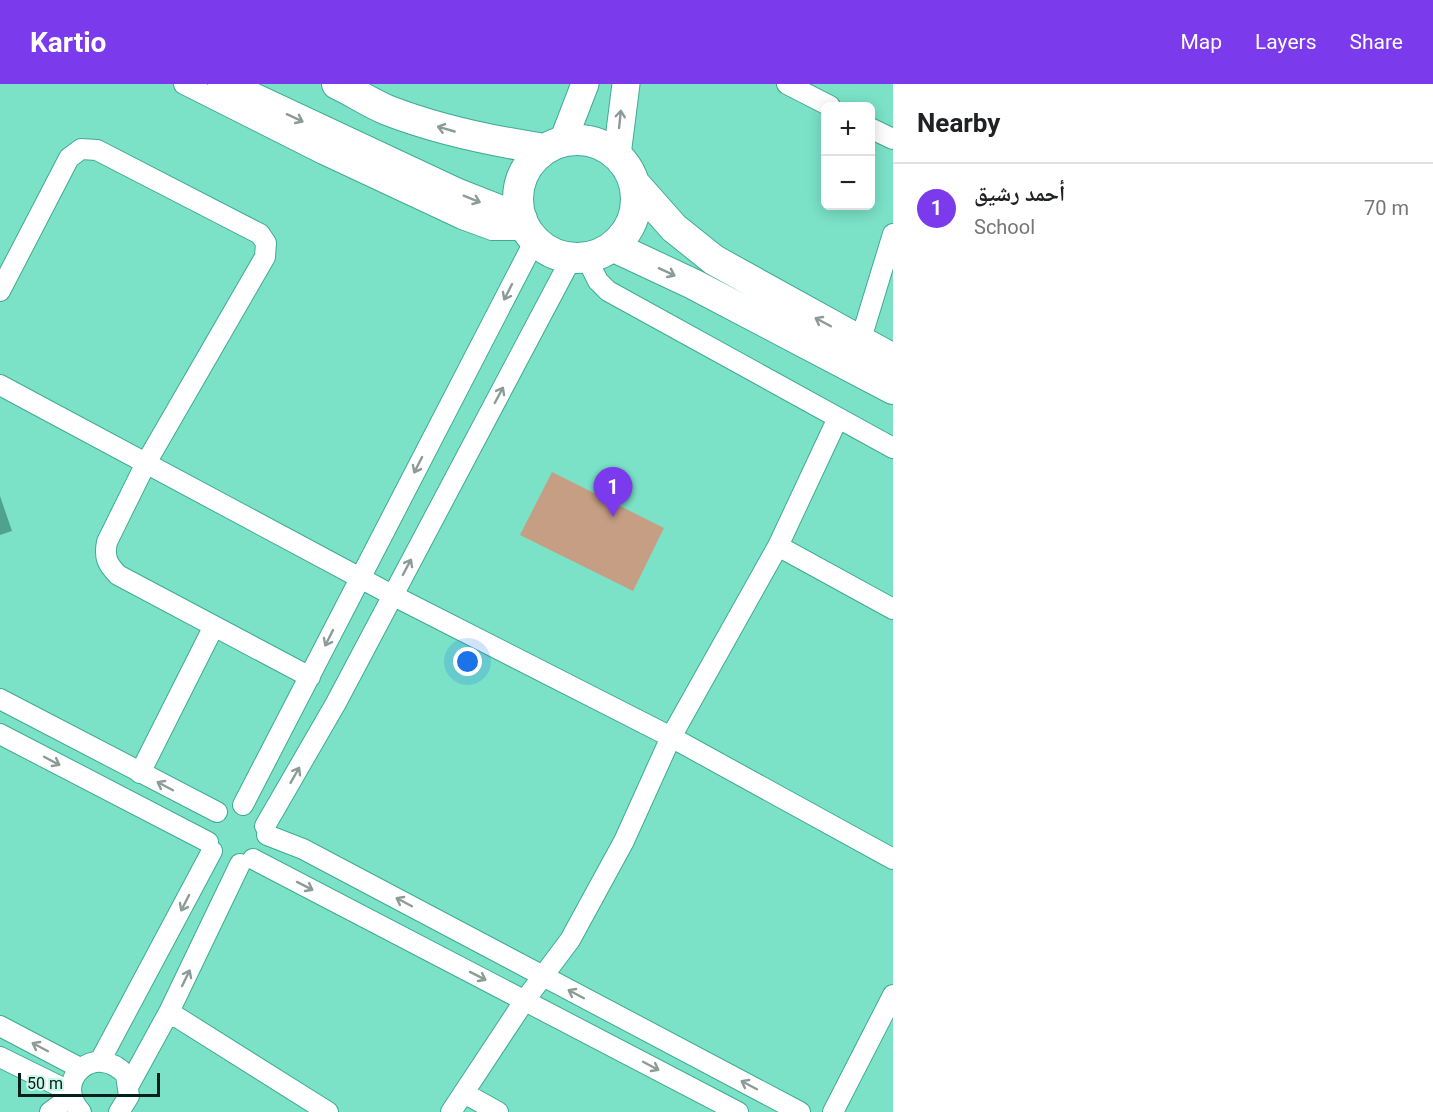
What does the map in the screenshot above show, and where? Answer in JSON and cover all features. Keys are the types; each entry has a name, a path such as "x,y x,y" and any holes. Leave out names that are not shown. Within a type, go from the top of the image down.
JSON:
{"main road":[{"path":"223,84 458,194 528,230 558,254 579,257 614,247 633,219 637,202 635,184 628,168 617,155 601,144 582,140 554,145 485,140 386,109 337,84"},
{"path":"528,230 518,200 521,180 530,163 554,145"},
{"path":"635,184 674,228 714,260 893,359"},
{"path":"614,247 693,284 893,389"}],"street":[{"path":"184,84 323,154 462,219 492,230 528,230 360,578 243,805"},
{"path":"554,145 585,84"},
{"path":"617,155 620,112 626,84"},
{"path":"787,84 822,102"},
{"path":"875,130 893,139"},
{"path":"0,291 69,158 81,149 97,150 260,234 266,243 265,257 146,463 107,542 105,553 107,564 117,575 310,677"},
{"path":"860,342 893,234"},
{"path":"266,831 392,595 579,257 608,291 837,420 893,448"},
{"path":"0,386 392,595 672,737 893,859"},
{"path":"451,1112 525,1000 570,940 613,861 672,737 778,546 837,420"},
{"path":"778,546 893,609"},
{"path":"140,773 214,626"},
{"path":"0,699 217,812"},
{"path":"0,734 210,847 219,859 247,862 525,1000 738,1112"},
{"path":"100,1061 210,847 207,831 217,812 229,806 243,805 261,817 266,831 265,844 247,862 125,1098"},
{"path":"266,831 800,1112"},
{"path":"833,1112 893,995"},
{"path":"169,1012 328,1112"},
{"path":"0,1026 80,1068"},
{"path":"0,1056 75,1100"},
{"path":"75,1100 72,1081 80,1068 100,1061 119,1068 125,1098 142,1112"},
{"path":"464,1094 498,1112"},
{"path":"50,1112 75,1100"}],"shaded area":[{"path":"552,472 664,528 633,591 520,535"}],"building":[{"path":"0,496 12,531 0,535"}],"place":[{"name":"أحمد رشيق","path":"613,517"}]}
